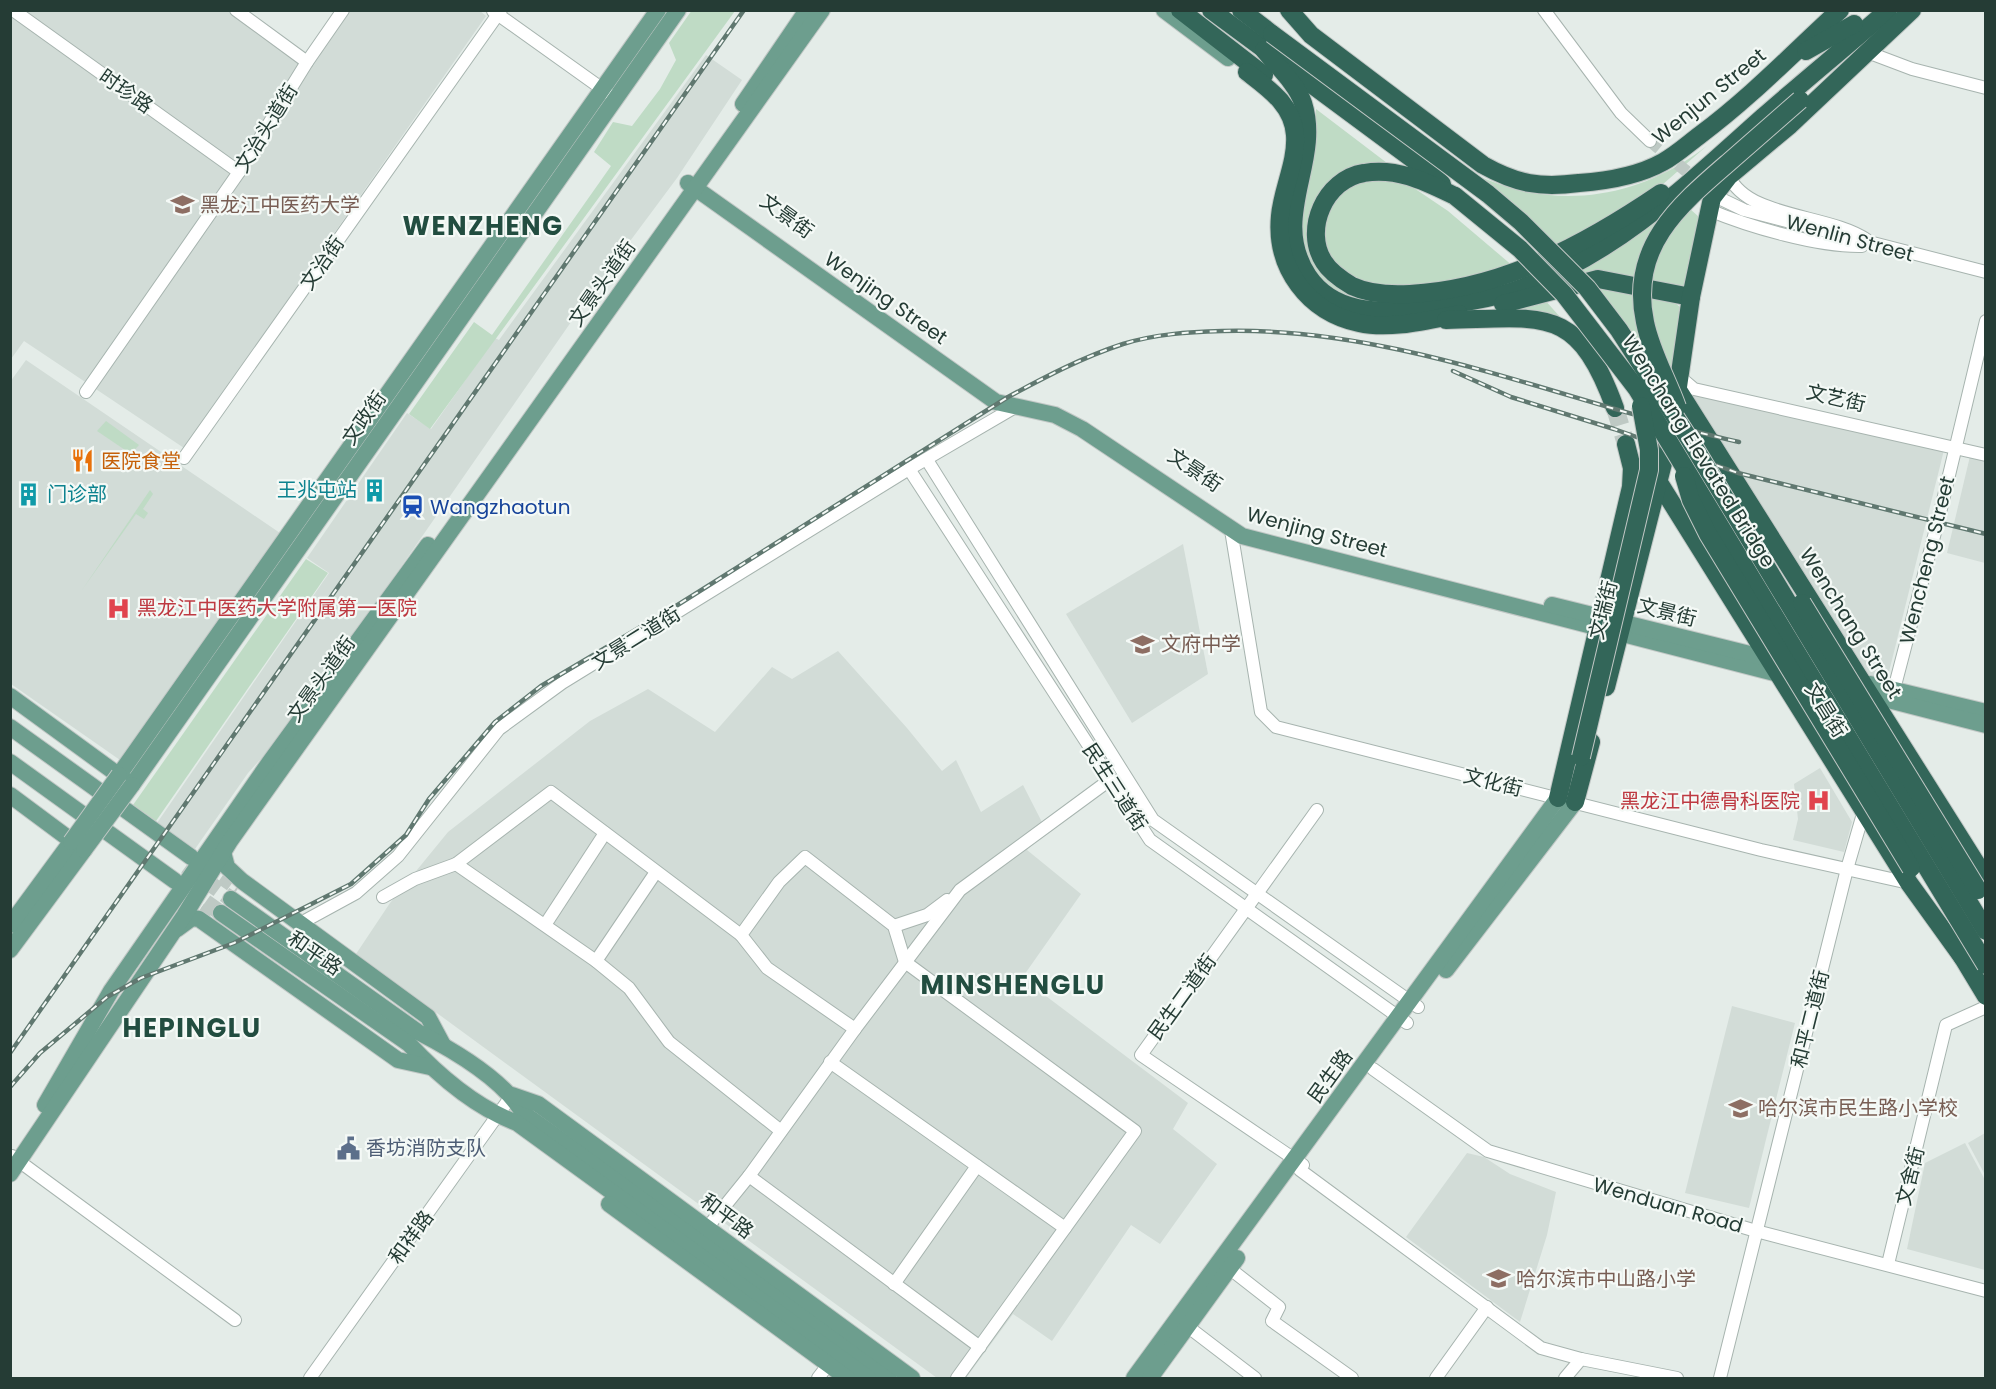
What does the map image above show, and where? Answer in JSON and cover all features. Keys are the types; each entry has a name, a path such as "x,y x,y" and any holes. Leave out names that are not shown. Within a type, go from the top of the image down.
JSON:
{"highway":[{"path":"1180,10 1282,92 1295,112 1295,135 1279,218 1281,243 1293,281 1305,295 1320,306 1360,323 1382,325 1423,321 1517,318 1556,324 1573,333 1586,347 1597,363 1615,408"},
{"name":"Wenchang Elevated Bridge","path":"1211,10 1426,169 1520,249 1564,294 1603,341 1637,389 1677,454 1986,965"},
{"name":"Wenchang Elevated Bridge","path":"1241,10 1428,148 1521,222 1587,288 1618,330 1688,437 1986,931"},
{"name":"Wenjun Street","path":"1283,12 1483,165 1508,179 1533,185 1600,181 1636,173 1662,163 1688,146 1752,95 1840,10"},
{"path":"1679,384 1691,297 1713,204 1712,198 1730,176 1790,125 1867,52 1866,32 1869,10"},
{"path":"1688,437 1645,323 1642,303 1646,262 1663,225 1675,210 1816,85 1888,10"},
{"path":"1786,63 1866,32 1912,10"},
{"path":"1264,50 1302,100 1307,124 1306,150 1292,231 1296,254 1318,289 1336,301 1353,308 1398,311 1481,298 1523,288 1606,246 1668,201 1866,32"},
{"path":"1455,195 1413,176 1386,172 1362,172 1347,179 1336,186 1323,203 1316,228 1317,246 1324,262 1332,272 1354,287 1385,293 1423,293 1447,290 1505,275 1578,244 1617,223 1662,192 1745,122 1866,32"},
{"path":"1423,321 1527,299 1598,279 1691,297"},
{"name":"文瑞街","path":"1566,800 1622,628 1672,428 1679,384"},
{"name":"Wenchang Street","path":"1679,384 1886,722 1983,890"},
{"path":"1566,800 1581,757 1649,471 1649,450 1637,389"},
{"name":"文瑞街","path":"1566,800 1599,623 1631,487 1632,468 1626,444"},
{"path":"1677,454 1691,500 1708,534 1910,876 1986,996"},
{"name":"文昌街","path":"1658,481 1864,812 1910,876"},
{"path":"1758,554 1797,594 1983,890"}],"main road":[{"name":"文政街","path":"125,780 658,10"},
{"name":"文政街","path":"77,846 678,10"},
{"name":"文景头道街","path":"13,1162 174,931 223,852 695,182 807,10"},
{"name":"文景头道街","path":"13,1162 106,997 220,833 822,10"},
{"path":"1164,10 1252,70"},
{"name":"Wenjing Street","path":"695,182 996,402 1055,415 1082,429 1231,530 1251,538 1599,623"},
{"name":"文景街","path":"695,182 1001,396 1060,409 1086,422 1241,527 1622,628"},
{"path":"1622,628 1892,695 1986,712"},
{"path":"1892,695 1986,725"},
{"path":"10,696 125,780"},
{"path":"10,727 189,861 10,740"},
{"path":"10,762 173,884 10,775"},
{"path":"10,795 77,846"},
{"name":"民生路","path":"1150,1378 1414,1004 1566,800"},
{"path":"10,925 77,846"},
{"path":"10,950 77,846"},
{"path":"223,852 228,867 242,881 428,1017 443,1045"},
{"path":"234,894 423,1023 443,1045"},
{"name":"和平路","path":"219,916 498,1116 511,1132 828,1365"},
{"path":"174,931 192,918 199,919 398,1060 430,1067"},
{"name":"民生路","path":"1134,1378 1373,1069 1403,1020"},
{"name":"和平路","path":"443,1045 512,1095 538,1104 912,1378"},
{"name":"和平路","path":"512,1095 524,1113 815,1331 861,1373 889,1378"},
{"name":"和平路","path":"498,1116 517,1123 815,1331"},
{"path":"815,1331 854,1337 861,1373 828,1365 815,1331"}],"street":[{"name":"时珍路","path":"13,10 239,172"},
{"path":"236,10 308,62"},
{"name":"文治头道街","path":"86,392 239,172 343,10"},
{"path":"1544,10 1621,113 1650,141"},
{"path":"497,12 616,99"},
{"name":"文治街","path":"184,458 497,12"},
{"path":"1867,52 1912,69 1986,88"},
{"path":"1730,176 1733,185 1747,199 1851,229 1875,245"},
{"path":"1713,204 1738,222 1842,246 1875,245"},
{"name":"Wenlin Street","path":"1875,245 1986,272"},
{"name":"Wencheng Street","path":"1847,868 1864,812 1986,321"},
{"name":"文艺街","path":"1679,384 1986,455"},
{"name":"文景二道街","path":"301,923 356,893 398,856 499,729 562,683 909,469 1017,406"},
{"name":"民生三道街","path":"927,460 1153,820 1414,1004"},
{"name":"民生三道街","path":"909,469 1150,840 1403,1020"},
{"name":"文化街","path":"1231,530 1262,712 1276,727 1761,850 1847,868 1910,876"},
{"path":"894,926 927,915 1111,779"},
{"path":"383,897 415,879 456,864 551,792 741,935 767,968 855,1029"},
{"name":"民生二道街","path":"1317,810 1141,1055 1299,1165 1541,1348 1581,1359 1677,1378"},
{"path":"545,925 605,833"},
{"path":"741,935 779,882 805,857 894,926 905,962 1135,1131 957,1378"},
{"path":"456,864 596,961 629,988 669,1042 781,1131"},
{"name":"和平二道街","path":"1720,1378 1847,868"},
{"path":"596,961 656,872"},
{"path":"707,1227 749,1176 830,1062 960,890"},
{"name":"文舍街","path":"1888,1264 1946,1025 1986,1007"},
{"path":"830,1062 1065,1228"},
{"name":"Wenduan Road","path":"1373,1069 1488,1152 1756,1231 1986,1291"},
{"name":"和祥路","path":"310,1378 512,1095"},
{"path":"13,1162 235,1320"},
{"path":"894,1284 977,1166"},
{"path":"749,1176 980,1347"},
{"path":"1229,1268 1279,1307 1272,1321 1338,1375 1352,1378"},
{"path":"1436,1378 1487,1307"},
{"path":"1187,1326 1255,1378"},
{"path":"1565,1378 1581,1359"},
{"path":"818,1378 828,1365"}],"shaded area":[{"name":"黑龙江中医药大学","path":"479,10 486,16 184,448 24,341 11,359 11,11 229,11 310,68 350,11"},
{"path":"706,55 742,80 677,178 587,299 289,728 248,773 195,849 157,823 329,573 307,558 407,413 431,429 495,338 499,340"},
{"name":"黑龙江中医药大学附属第一医院","path":"26,360 280,533 120,760 11,684 10,382"},
{"path":"1694,389 1945,446 1887,680 1859,677 1677,396"},
{"path":"1971,452 1985,455 1985,563 1947,553"},
{"name":"文府中学","path":"1183,544 1208,674 1132,723 1066,614"},
{"path":"838,651 942,771 956,760 981,812 1023,785 1046,830 1027,850 1081,894 1022,978 1188,1103 1173,1129 1217,1164 1160,1244 1131,1225 1052,1341 1013,1314 966,1378 937,1378 356,954 390,903 448,832 590,721 648,689 715,732 772,667 792,679"},
{"name":"黑龙江中德骨科医院","path":"1820,768 1852,822 1844,852 1793,840 1798,819 1794,784"},
{"name":"哈尔滨市民生路小学校","path":"1732,1006 1795,1023 1749,1208 1685,1193"},
{"path":"1985,1133 1985,1175 1968,1143"},
{"path":"1965,1143 1985,1180 1985,1270 1907,1249 1925,1163"},
{"name":"哈尔滨市中山路小学","path":"1467,1153 1484,1157 1510,1174 1556,1192 1547,1235 1520,1322 1406,1237"}],"green space":[{"path":"692,10 735,11 430,429 409,414 474,322 492,335 611,166 594,152 613,122 632,126 660,89 676,60 669,43"},
{"path":"1316,109 1387,163 1362,165 1312,215 1346,292 1370,304 1338,295 1316,275 1299,234 1315,147"},
{"path":"1709,144 1662,185 1559,248 1472,173 1527,192 1582,196 1610,192 1664,173"},
{"path":"1378,177 1408,184 1448,211 1514,267 1412,290 1360,284 1335,267 1323,235 1329,209 1339,193 1349,186"},
{"path":"1689,191 1637,278 1584,275 1577,268"},
{"path":"1690,209 1699,217 1687,290 1649,280 1664,239"},
{"path":"1594,286 1635,290 1639,337 1635,338"},
{"path":"1648,294 1674,302 1681,308 1676,337 1674,383 1658,358"},
{"path":"1544,299 1569,327 1492,315"},
{"path":"106,421 139,445 131,454 97,431"},
{"path":"150,490 153,494 143,509 148,513 144,519 136,514 82,590"},
{"path":"306,559 328,573 156,821 133,805"}],"tunnel":[{"path":"1650,141 1698,181"},
{"path":"1615,408 1626,444"},
{"path":"186,866 231,899"},
{"path":"206,868 237,890"},
{"path":"186,888 221,913"},
{"path":"186,898 216,919"}],"railway":[{"path":"10,1053 744,10"},
{"path":"10,1087 40,1053 107,997 141,978 234,943 351,884 406,835 429,799 495,722 541,686 676,606 1008,397 1064,368 1108,349 1160,336 1222,331 1288,333 1353,341 1483,370 1675,426 1739,442"},
{"path":"1453,371 1511,397 1614,429 1738,473 1986,534"}],"place":[{"name":"黑龙江中医药大学","path":"182,205"},
{"name":"医院食堂","path":"83,461"},
{"name":"王兆屯站","path":"375,490"},
{"name":"门诊部","path":"29,494"},
{"name":"Wangzhaotun","path":"412,507"},
{"name":"黑龙江中医药大学附属第一医院","path":"119,608"},
{"name":"文府中学","path":"1143,644"},
{"name":"黑龙江中德骨科医院","path":"1818,801"},
{"name":"哈尔滨市民生路小学校","path":"1740,1108"},
{"name":"香坊消防支队","path":"348,1148"},
{"name":"哈尔滨市中山路小学","path":"1498,1279"}],"district":[{"name":"WENZHENG","path":"483,226"},
{"name":"MINSHENGLU","path":"1013,985"},
{"name":"HEPINGLU","path":"192,1028"}]}
